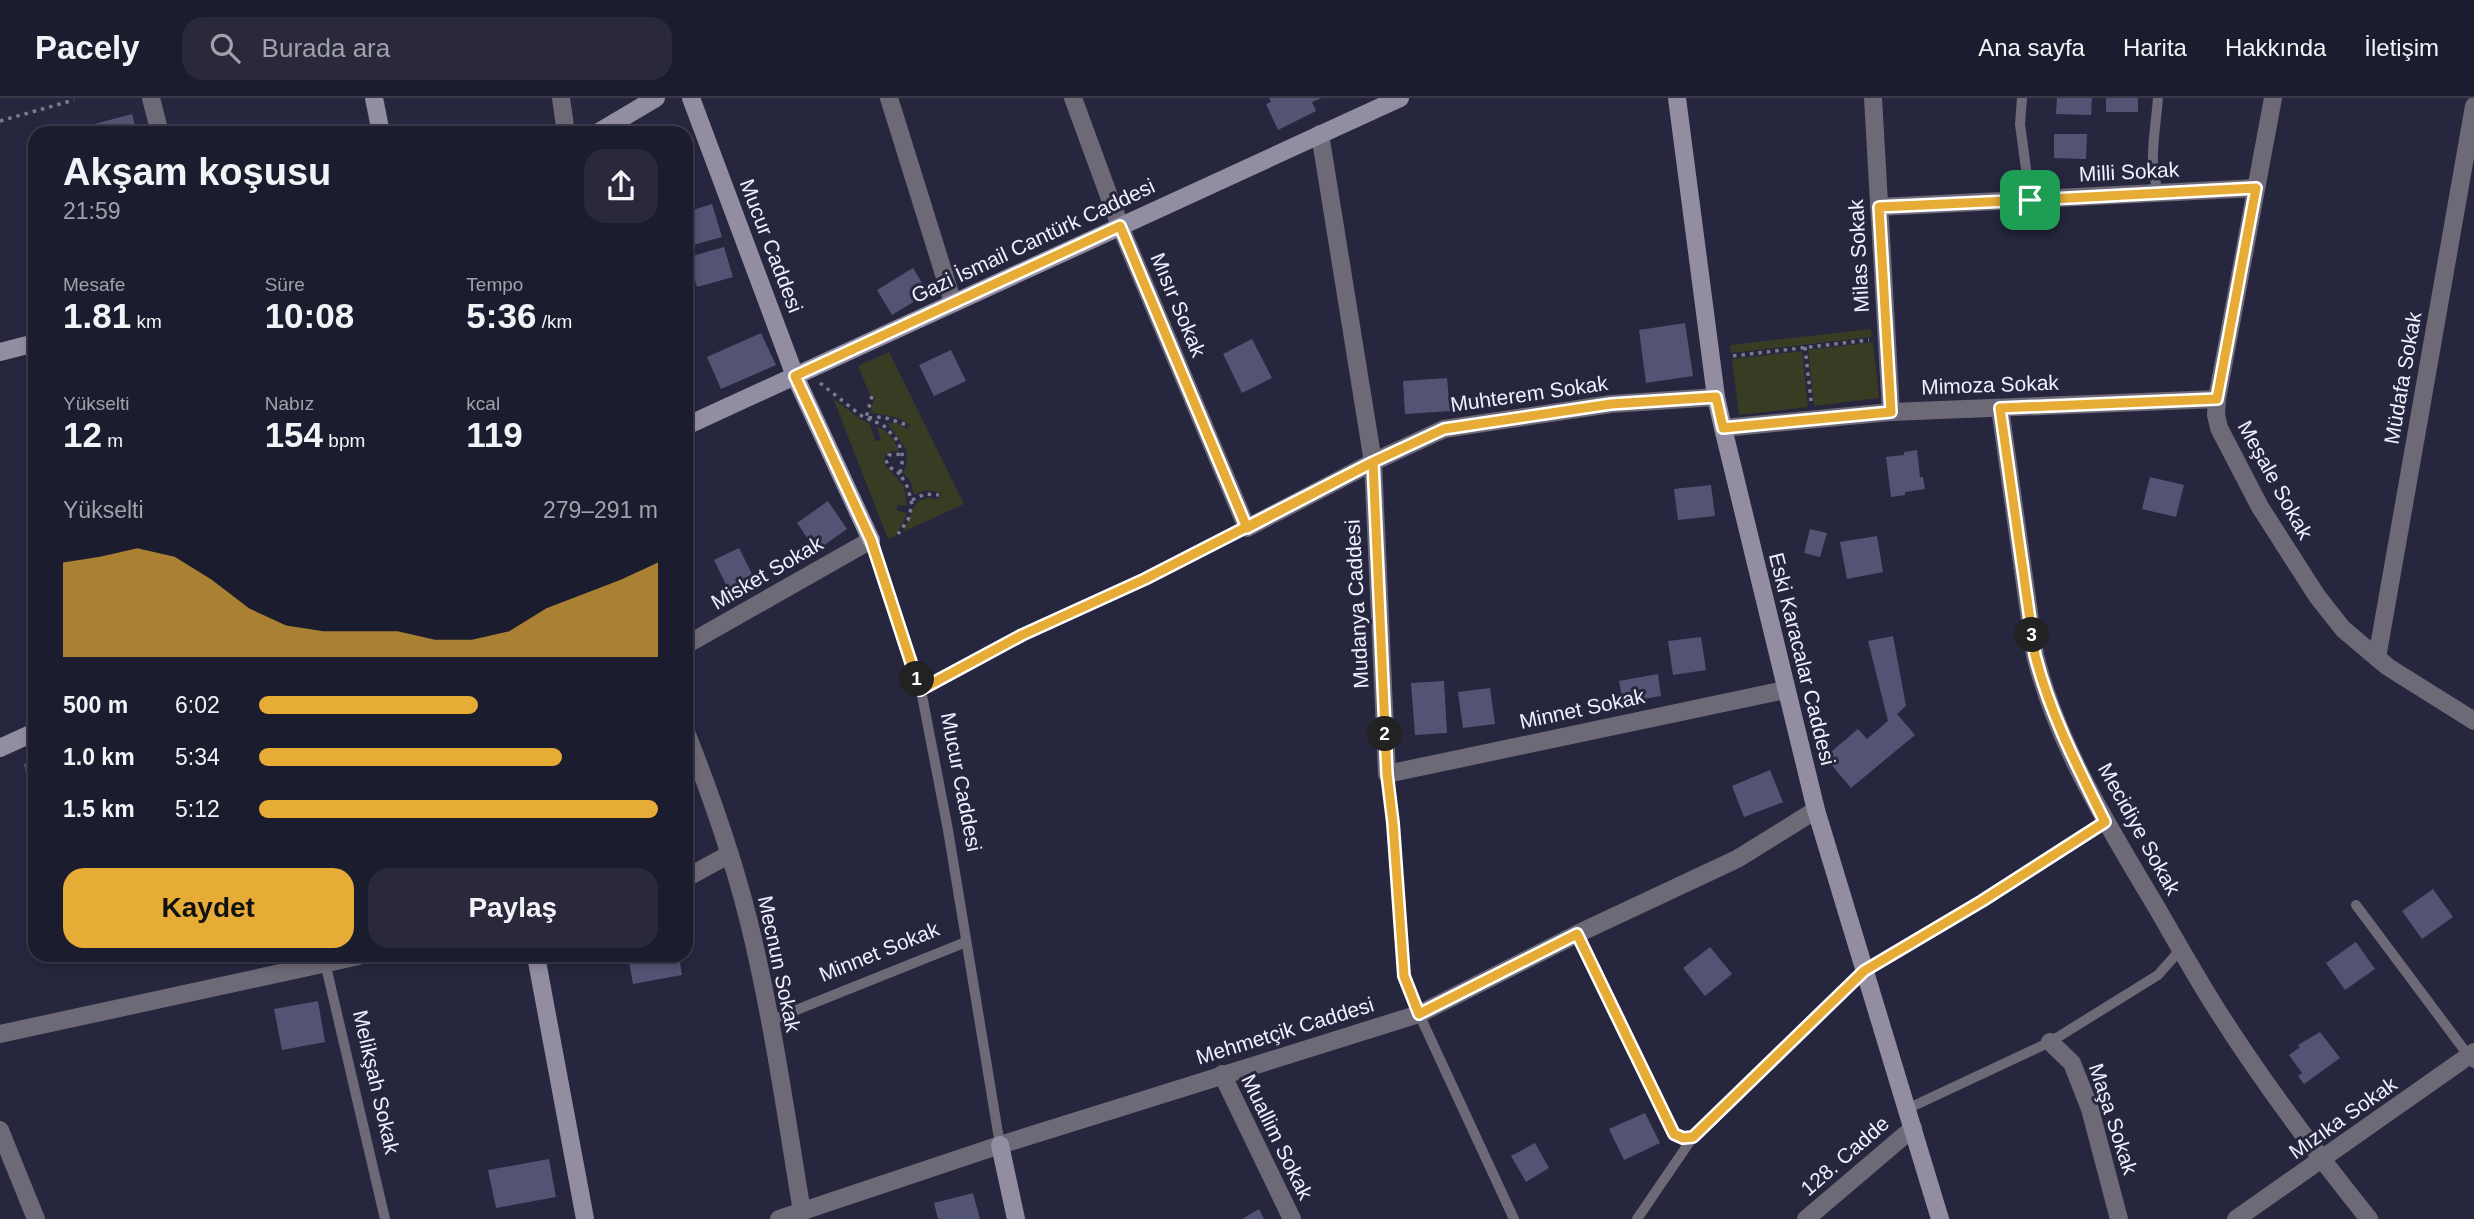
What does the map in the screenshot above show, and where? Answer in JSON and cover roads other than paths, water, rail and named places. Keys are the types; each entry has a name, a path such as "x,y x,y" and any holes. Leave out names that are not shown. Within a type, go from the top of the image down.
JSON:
{"street":[{"path":"151,98 158,126"},
{"path":"374,98 380,126"},
{"path":"561,98 565,126"},
{"path":"609,126 656,98"},
{"name":"Mucur Caddesi","path":"691,98 800,373 871,540"},
{"path":"889,98 953,303"},
{"name":"Mısır Sokak","path":"1073,98 1120,226 1247,528"},
{"name":"Gazi İsmail Cantürk Caddesi","path":"693,423 1320,134 1376,103 1400,98"},
{"name":"Eski Karacalar Caddesi","path":"1677,98 1716,397 1723,428 1816,810 1940,1219"},
{"name":"Milas Sokak","path":"1873,98 1891,412"},
{"name":"Meşale Sokak","path":"2273,98 2217,399 2219,428 2260,507 2317,596 2343,629 2377,658 2474,722"},
{"name":"Müdafa Sokak","path":"2377,658 2474,106"},
{"name":"Mudanya Caddesi","path":"1320,134 1373,462 1387,774"},
{"name":"Milli Sokak","path":"1879,207 2256,188"},
{"path":"0,352 28,346"},
{"name":"Muhterem Sokak","path":"1247,528 1373,462 1444,429 1611,404 1716,397"},
{"name":"Mimoza Sokak","path":"1723,428 1891,412 2217,399"},
{"name":"Mecidiye Sokak","path":"2000,408 2035,655 2042,684 2061,733 2105,822 2220,1014 2323,1161 2369,1219"},
{"name":"Misket Sokak","path":"693,641 871,540"},
{"name":"Minnet Sokak","path":"1387,774 1785,690"},
{"path":"0,748 28,735"},
{"name":"Mecnun Sokak","path":"693,751 730,854 753,939 802,1212"},
{"name":"Mehmetçik Caddesi","path":"779,1219 1000,1144 1419,1014 1577,934 1737,859 1816,810"},
{"path":"693,874 730,854"},
{"path":"0,1034 311,962"},
{"path":"537,962 585,1219"},
{"name":"Maşa Sokak","path":"2050,1042 2072,1063 2090,1109 2119,1219"},
{"name":"Mızıka Sokak","path":"2236,1219 2472,1057"},
{"name":"Muallim Sokak","path":"1222,1074 1292,1219"},
{"name":"128. Cadde","path":"1806,1219 1913,1128"},
{"path":"0,1130 36,1219"},
{"name":"Mucur Caddesi","path":"1000,1144 1016,1219"}],"lane":[{"path":"2022,98 2020,124 2030,200"},
{"path":"2158,98 2153,170 2159,193"},
{"path":"920,690 1022,635 1145,579 1247,528"},
{"name":"Mucur Caddesi","path":"871,540 920,690 1000,1144"},
{"name":"Mudanya Caddesi","path":"1387,774 1404,976 1514,1219"},
{"path":"1637,1219 1693,1137 1864,971 1959,915 2105,822"},
{"path":"2356,905 2472,1057"},
{"path":"1577,934 1674,1134 1683,1138 1693,1137"},
{"name":"Minnet Sokak","path":"769,1021 966,942"},
{"path":"1907,1109 2050,1042 2158,975 2181,949"},
{"name":"Melikşah Sokak","path":"325,962 385,1219"}]}
